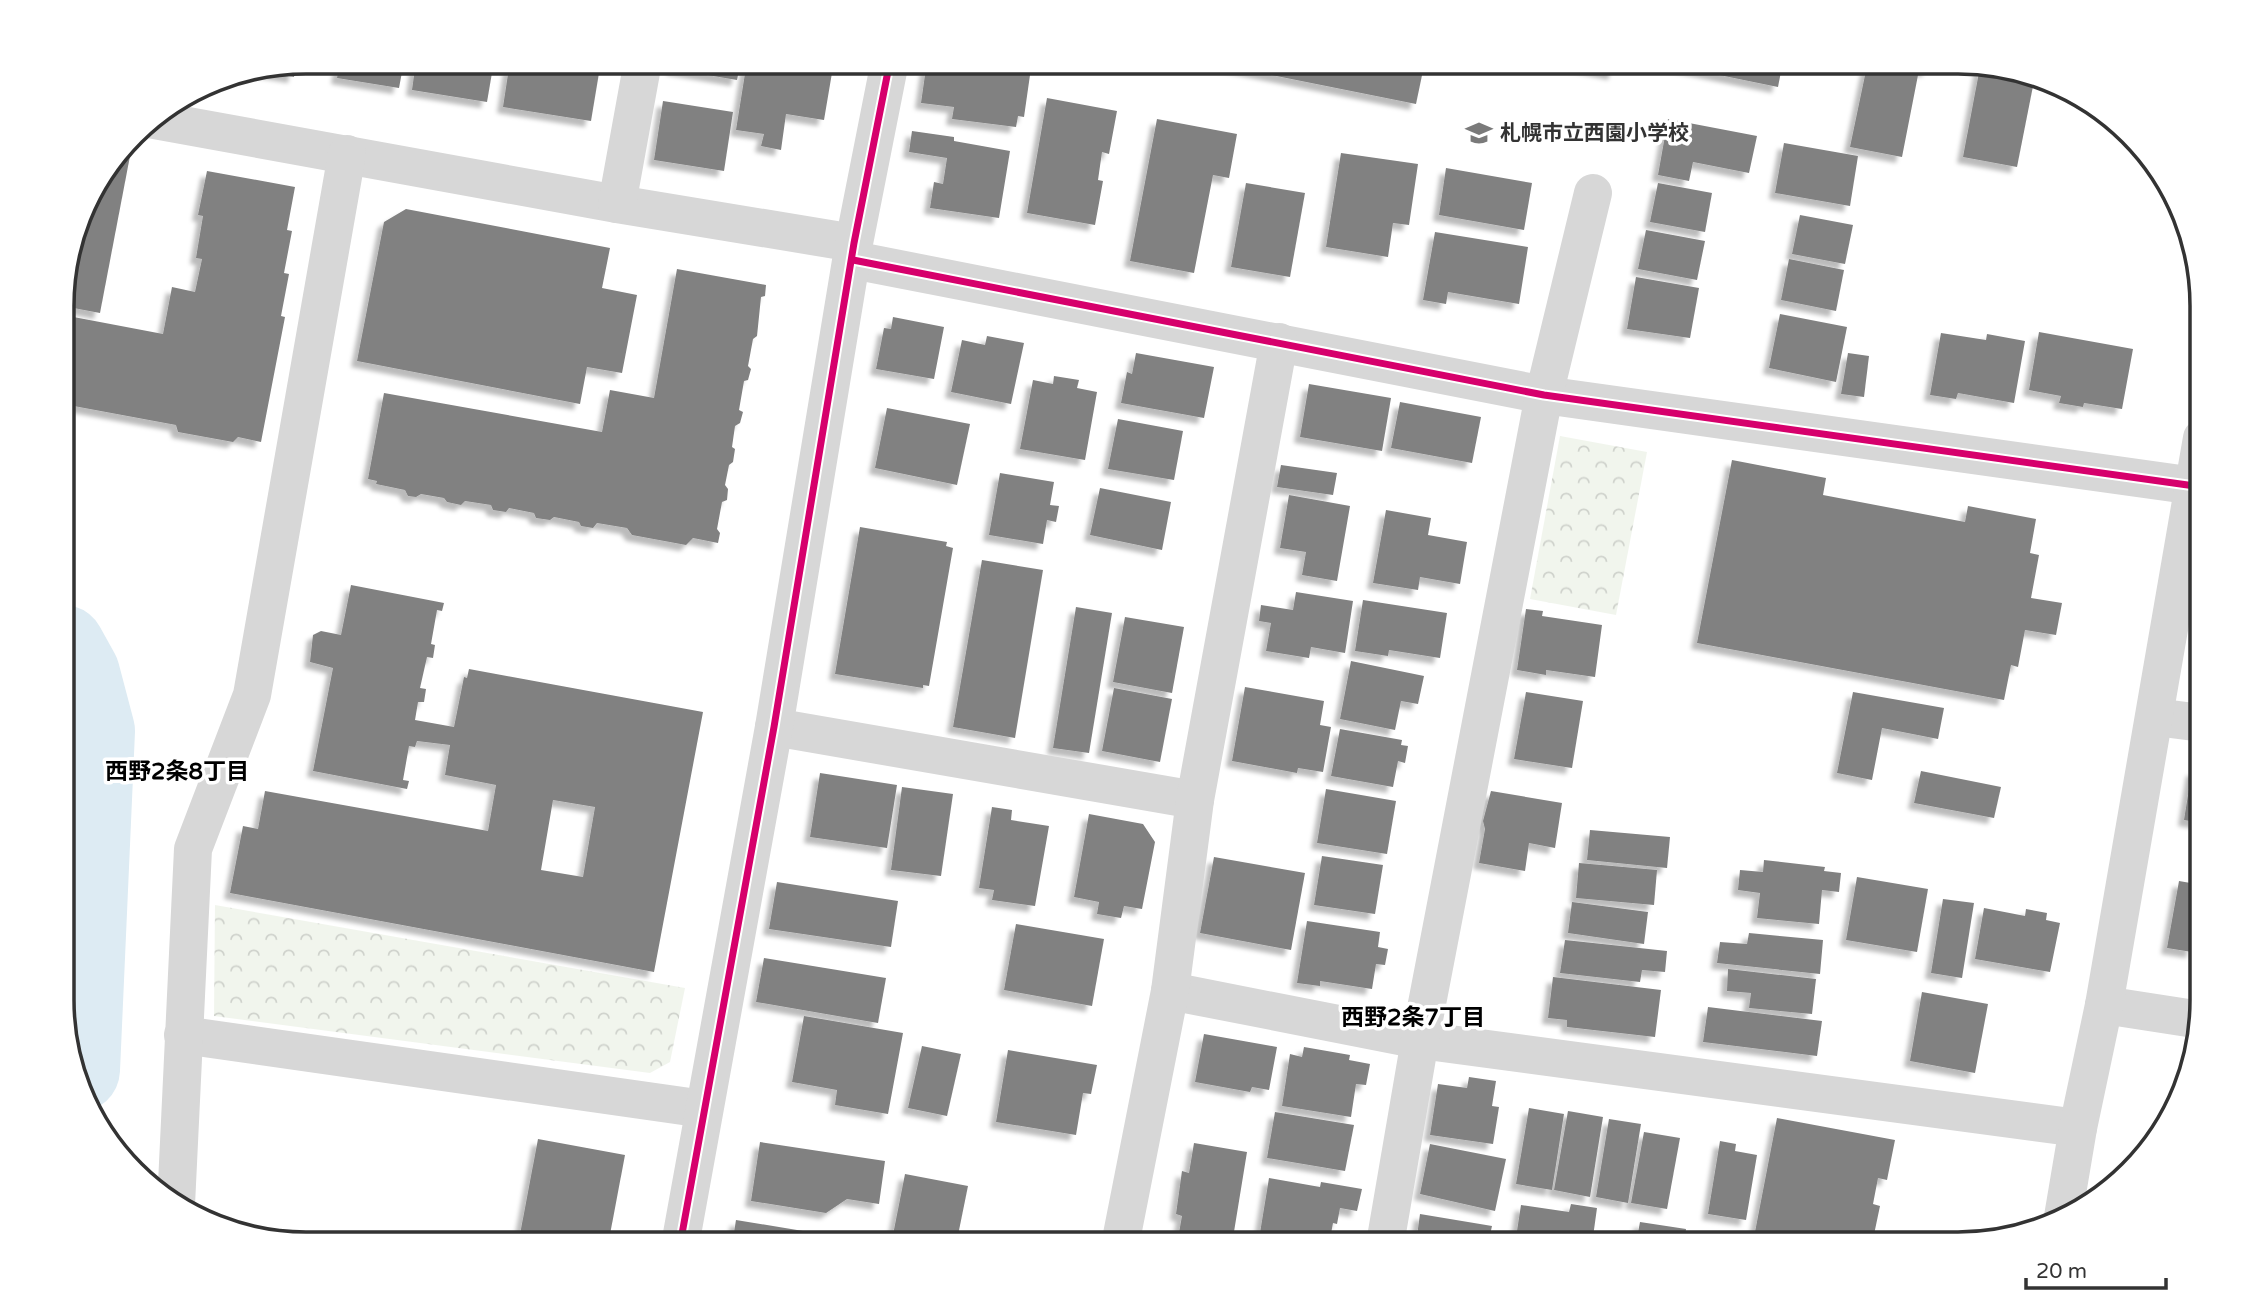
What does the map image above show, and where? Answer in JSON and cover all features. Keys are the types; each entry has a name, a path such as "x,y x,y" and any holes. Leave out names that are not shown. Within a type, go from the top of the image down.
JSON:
{"street":[{"path":"617,204 641,74"},
{"path":"682,1232 774,727 854,251 888,74"},
{"path":"163,122 617,204 1544,395 2190,485"},
{"path":"176,1193 193,849 252,695 347,155"},
{"path":"1387,1232 1420,1040 1544,395 1593,193"},
{"path":"1122,1232 1170,991 1195,800 1279,342"},
{"path":"2065,1206 2190,529"},
{"path":"2155,717 2190,721"},
{"path":"774,727 1195,800"},
{"path":"1170,991 1420,1040 2078,1128"},
{"path":"2104,1005 2190,1018"},
{"path":"183,1035 704,1109"}],"green space":[{"path":"1560,436 1647,452 1616,615 1530,599"},
{"path":"215,905 685,988 670,1062 650,1073 214,1016"}],"building":[{"path":"338,74 402,74 399,88 337,78"},
{"path":"414,74 492,74 487,102 412,90"},
{"path":"508,74 599,74 591,121 503,107"},
{"path":"702,74 738,74 737,80"},
{"path":"745,74 832,74 824,120 786,114 781,150 761,146 764,134 736,130"},
{"path":"925,74 1030,74 1024,117 1018,116 1016,127 952,119 954,107 921,103"},
{"path":"1266,74 1422,74 1416,104"},
{"path":"1714,74 1780,74 1778,87"},
{"path":"1865,74 1918,74 1902,157 1850,147"},
{"path":"1979,75 2033,86 2017,167 1963,157"},
{"path":"1047,98 1117,111 1109,154 1102,152 1098,180 1103,181 1095,225 1027,213"},
{"path":"663,101 733,112 724,171 654,160"},
{"path":"1157,119 1237,134 1229,178 1213,175 1194,273 1130,261"},
{"path":"1668,119 1757,136 1749,173 1693,162 1689,181 1658,175"},
{"path":"912,131 954,137 954,141 1010,151 999,218 930,208 934,182 943,184 947,158 909,152"},
{"path":"1784,143 1858,156 1850,206 1775,193"},
{"path":"1341,153 1418,164 1409,225 1393,223 1388,257 1326,247"},
{"path":"128,156 130,156 100,313 74,308 75,275 81,245 97,203"},
{"path":"1446,168 1532,183 1524,230 1439,215"},
{"path":"207,171 295,187 287,230 292,231 284,273 289,274 281,316 285,317 261,442 238,437 233,442 178,432 176,425 74,406 74,317 163,334 172,287 195,292 202,259 196,258 203,216 198,215"},
{"path":"1246,183 1305,193 1290,277 1231,267"},
{"path":"1658,183 1712,193 1705,232 1650,222"},
{"path":"406,209 610,248 602,288 637,295 622,373 587,367 580,404 357,361 384,222"},
{"path":"1800,215 1853,225 1845,264 1792,254"},
{"path":"1646,230 1705,241 1697,280 1638,269"},
{"path":"1435,232 1528,247 1519,304 1448,292 1446,304 1423,300"},
{"path":"1789,259 1844,270 1836,311 1781,300"},
{"path":"677,269 766,285 765,296 761,297 757,336 753,339 748,366 751,369 748,380 744,381 739,410 743,412 740,423 735,426 732,447 735,449 725,485 728,489 727,500 722,502 717,529 720,533 718,543 693,538 686,545 632,535 627,528 597,523 593,528 554,517 550,520 536,518 534,513 509,508 506,512 493,510 491,505 465,501 461,505 447,502 444,498 421,494 416,497 408,496 405,490 376,484 377,481 368,479 384,393 602,432 610,390 654,398"},
{"path":"1636,277 1699,288 1690,338 1627,329"},
{"path":"1780,314 1847,327 1836,382 1769,368"},
{"path":"893,317 944,327 934,379 876,369 884,328 891,329"},
{"path":"2039,332 2133,349 2122,409 2084,403 2083,407 2059,403 2061,396 2029,390"},
{"path":"1941,333 1986,340 1987,334 2025,341 2014,403 1958,393 1956,399 1930,395"},
{"path":"987,336 1024,343 1011,404 951,392 962,340 985,345"},
{"path":"1136,353 1214,367 1204,418 1121,403 1127,372 1132,374"},
{"path":"1848,353 1869,356 1864,397 1841,394"},
{"path":"1054,376 1079,380 1077,388 1097,392 1085,460 1020,449 1033,380 1053,384"},
{"path":"1309,384 1391,398 1382,451 1300,437"},
{"path":"1400,402 1481,417 1472,463 1391,448"},
{"path":"887,408 970,424 957,485 875,468"},
{"path":"1118,419 1183,431 1174,480 1108,469"},
{"path":"1732,460 1826,478 1823,495 1965,522 1968,506 2036,519 2030,553 2039,555 2031,598 2062,603 2056,635 2025,630 2018,667 2011,665 2004,700 1697,643"},
{"path":"1281,465 1337,473 1333,495 1277,487"},
{"path":"1000,473 1054,482 1050,505 1059,506 1056,522 1047,520 1043,544 989,535"},
{"path":"1100,488 1171,502 1162,550 1090,535"},
{"path":"1289,495 1350,506 1337,581 1302,575 1306,552 1280,548"},
{"path":"1386,510 1431,518 1428,535 1467,542 1460,584 1420,577 1418,590 1373,583"},
{"path":"860,527 947,542 946,546 953,548 929,686 923,685 923,688 835,674"},
{"path":"982,560 1043,570 1015,738 953,727"},
{"path":"351,585 444,603 442,611 437,610 431,644 435,645 433,658 427,657 420,688 426,689 424,702 418,702 415,720 454,727 464,677 467,678 469,669 703,712 654,972 230,893 243,826 258,829 265,791 488,831 496,785 445,775 450,745 417,741 415,747 409,746 403,780 409,781 407,789 313,771 333,668 310,662 313,635 321,631 341,635","holes":["553,800 595,807 583,877 541,870"]},
{"path":"1296,592 1353,601 1345,653 1311,647 1309,658 1266,651 1271,623 1259,621 1261,605 1293,610"},
{"path":"1363,600 1447,613 1440,658 1389,650 1388,656 1355,651"},
{"path":"1076,607 1112,613 1089,753 1053,748"},
{"path":"1526,609 1543,611 1542,616 1602,625 1595,677 1546,670 1546,675 1517,670"},
{"path":"1125,617 1184,627 1172,693 1113,682"},
{"path":"1351,661 1424,676 1418,704 1401,701 1395,730 1340,719"},
{"path":"1245,687 1324,701 1320,725 1331,727 1323,772 1298,768 1297,773 1232,761"},
{"path":"1114,688 1172,699 1160,762 1102,751"},
{"path":"1526,692 1583,701 1572,768 1514,759"},
{"path":"1853,692 1944,708 1938,739 1882,728 1872,780 1837,773"},
{"path":"1340,729 1402,740 1401,745 1408,746 1405,763 1398,761 1393,787 1331,776"},
{"path":"1921,771 2001,787 1994,818 1914,803"},
{"path":"820,773 897,785 887,848 810,837"},
{"path":"2190,782 2190,821 2184,820"},
{"path":"902,787 953,794 941,876 891,870"},
{"path":"1326,789 1396,801 1387,854 1317,843"},
{"path":"1491,791 1562,803 1555,848 1529,843 1525,871 1479,863 1485,829 1483,821"},
{"path":"992,807 1012,810 1011,820 1049,826 1035,906 992,900 994,890 979,888"},
{"path":"1089,814 1143,824 1155,842 1142,909 1124,906 1121,918 1097,914 1099,902 1074,897"},
{"path":"1590,830 1670,837 1667,868 1587,860"},
{"path":"1322,856 1383,865 1375,914 1314,905"},
{"path":"1214,857 1305,873 1291,950 1200,933"},
{"path":"1764,860 1825,867 1824,871 1841,873 1839,892 1822,890 1819,924 1757,918 1760,893 1738,890 1740,870 1763,872"},
{"path":"1579,863 1657,870 1654,905 1576,898"},
{"path":"1857,877 1928,889 1917,952 1846,940"},
{"path":"2179,881 2190,883 2190,952 2167,948"},
{"path":"777,882 898,901 891,947 769,929"},
{"path":"1943,899 1974,903 1962,978 1931,973"},
{"path":"1572,902 1648,912 1644,944 1568,933"},
{"path":"1984,908 2025,916 2026,909 2047,913 2046,920 2060,923 2050,972 1975,959"},
{"path":"1307,921 1380,932 1378,947 1388,949 1385,965 1376,964 1372,989 1320,981 1320,986 1297,983"},
{"path":"1016,924 1104,939 1092,1006 1004,990"},
{"path":"1749,933 1823,940 1820,974 1717,963 1720,942 1747,944"},
{"path":"1565,940 1667,951 1665,972 1642,970 1640,982 1560,973"},
{"path":"764,958 886,978 878,1023 756,1002"},
{"path":"1728,969 1816,979 1812,1014 1749,1008 1751,993 1727,991"},
{"path":"1553,977 1661,990 1655,1037 1567,1027 1567,1020 1548,1018"},
{"path":"1922,992 1988,1004 1975,1073 1910,1061"},
{"path":"1708,1007 1822,1021 1817,1056 1703,1042"},
{"path":"804,1016 903,1033 888,1114 835,1105 837,1090 792,1082"},
{"path":"1204,1034 1277,1047 1269,1090 1252,1087 1250,1092 1195,1082"},
{"path":"922,1046 961,1054 947,1116 908,1108"},
{"path":"1304,1047 1350,1055 1349,1060 1370,1064 1366,1085 1356,1084 1351,1117 1282,1106 1290,1054 1302,1057"},
{"path":"1008,1050 1097,1065 1091,1094 1083,1093 1076,1135 996,1122"},
{"path":"1469,1077 1496,1081 1492,1106 1499,1107 1493,1144 1430,1135 1438,1084 1467,1088"},
{"path":"1529,1108 1564,1114 1552,1190 1516,1184"},
{"path":"1568,1111 1603,1117 1590,1197 1554,1190"},
{"path":"1275,1112 1354,1125 1345,1171 1267,1158"},
{"path":"1777,1118 1895,1140 1887,1180 1878,1178 1873,1204 1880,1206 1875,1232 1755,1232"},
{"path":"1609,1119 1641,1124 1628,1203 1596,1197"},
{"path":"1644,1132 1680,1138 1667,1209 1631,1203"},
{"path":"538,1139 625,1155 610,1232 520,1232"},
{"path":"1720,1141 1736,1144 1735,1151 1757,1155 1746,1220 1708,1214"},
{"path":"760,1142 885,1161 879,1204 847,1199 826,1213 751,1201"},
{"path":"1194,1143 1247,1152 1234,1232 1179,1232 1182,1216 1176,1214 1182,1171 1189,1173"},
{"path":"1430,1144 1506,1159 1495,1211 1420,1194"},
{"path":"905,1174 968,1186 959,1232 894,1232"},
{"path":"1269,1178 1320,1187 1321,1182 1362,1189 1357,1211 1340,1208 1337,1224 1333,1223 1331,1232 1260,1232"},
{"path":"1571,1204 1597,1208 1594,1232 1517,1232 1521,1205 1569,1212"},
{"path":"1420,1214 1492,1226 1491,1232 1418,1232"},
{"path":"736,1220 809,1232 734,1232"},
{"path":"1640,1222 1686,1229 1686,1232 1638,1232"}],"waterway":[{"path":"74,667 93,731 79,1049"}],"cycle path":[{"path":"682,1232 774,727 854,243 887,74"},
{"path":"853,260 1544,395 2190,485"}],"place":[{"name":"札幌市立西園小学校","path":"1479,133"}],"district":[{"name":"西野2条8丁目","path":"177,772"},
{"name":"西野2条7丁目","path":"1413,1018"}]}
